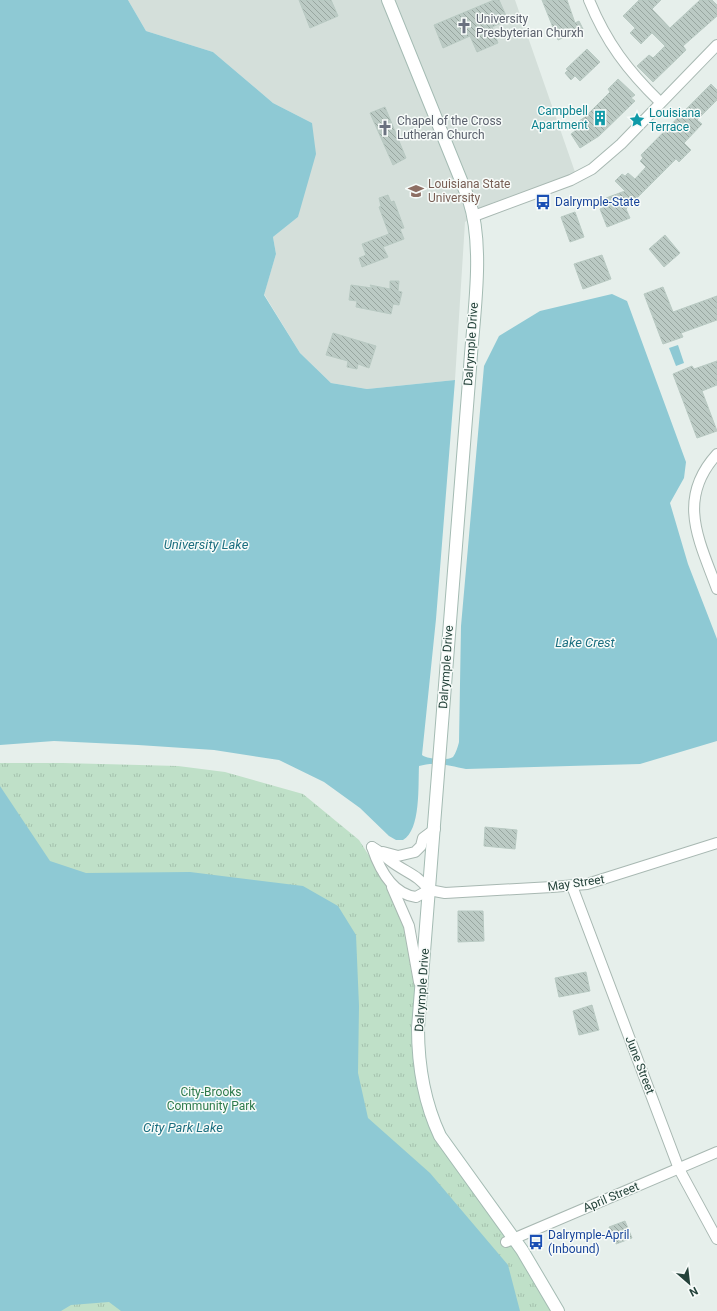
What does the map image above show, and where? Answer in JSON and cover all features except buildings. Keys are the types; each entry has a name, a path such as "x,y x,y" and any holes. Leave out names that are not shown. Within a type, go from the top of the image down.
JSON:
{"street":[{"name":"Dalrymple Drive","path":"388,0 469,200 476,226 476,278 435,830 418,1028 419,1061 431,1115 440,1136 558,1311"},
{"path":"589,0 606,37 618,55 631,73 660,102"},
{"path":"474,216 585,174 621,144 660,102 717,45"},
{"path":"717,454 707,466 701,477 696,489 693,508 697,534 717,589"},
{"path":"380,850 391,855 411,854 418,849 423,838 435,830"},
{"name":"May Street","path":"380,850 372,847 378,864 388,879 398,890 410,896 421,896 429,890 445,893 572,886 612,877 717,843"},
{"path":"380,850 392,862 422,880 429,890"},
{"path":"388,879 409,926 421,990"},
{"name":"June Street","path":"572,886 679,1168 717,1239"},
{"name":"April Street","path":"510,1240 717,1152"}],"shaded area":[{"name":"Louisiana State University","path":"128,0 515,0 575,172 563,179 492,203 465,222 455,380 367,389 331,383 300,353 264,294 276,254 273,237 298,217 312,123 273,103 213,52 146,31"}],"green space":[{"name":"City Park Lake","path":"0,763 178,766 225,772 303,794 359,840 403,909 421,990 421,1070 431,1115 556,1311 0,1311"}],"water":[{"name":"University Lake","path":"0,0 128,0 146,31 213,52 273,103 312,123 316,154 298,217 273,237 276,254 264,295 300,353 331,383 367,389 455,380 436,619 422,755 428,758 446,759 453,757 459,742 461,626 484,366 499,336 540,311 612,294 627,301 686,462 684,478 670,503 688,564 717,639 717,741 640,764 466,769 437,764 419,766 416,817 409,835 403,840 396,840 389,836 360,808 324,782 279,760 214,750 138,745 54,741 0,745"},
{"path":"678,345 684,363 676,366 669,348"},
{"name":"City Park Lake","path":"0,786 50,861 86,873 190,872 303,886 338,906 356,935 359,1006 358,1073 368,1118 430,1173 508,1265 520,1311 121,1311 109,1302 71,1305 61,1311 0,1311"}],"place":[{"name":"University Presbyterian Churxh","path":"464,26"},
{"name":"Campbell Apartment","path":"600,118"},
{"name":"Louisiana Terrace","path":"637,120"},
{"name":"Chapel of the Cross Lutheran Church","path":"385,128"},
{"name":"Louisiana State University","path":"416,191"},
{"name":"Dalrymple-State","path":"543,202"},
{"name":"Dalrymple-April (Inbound)","path":"536,1242"}],"water label":[{"name":"Lake Crest","path":"585,642"}],"park label":[{"name":"City-Brooks Community Park","path":"211,1099"}]}
